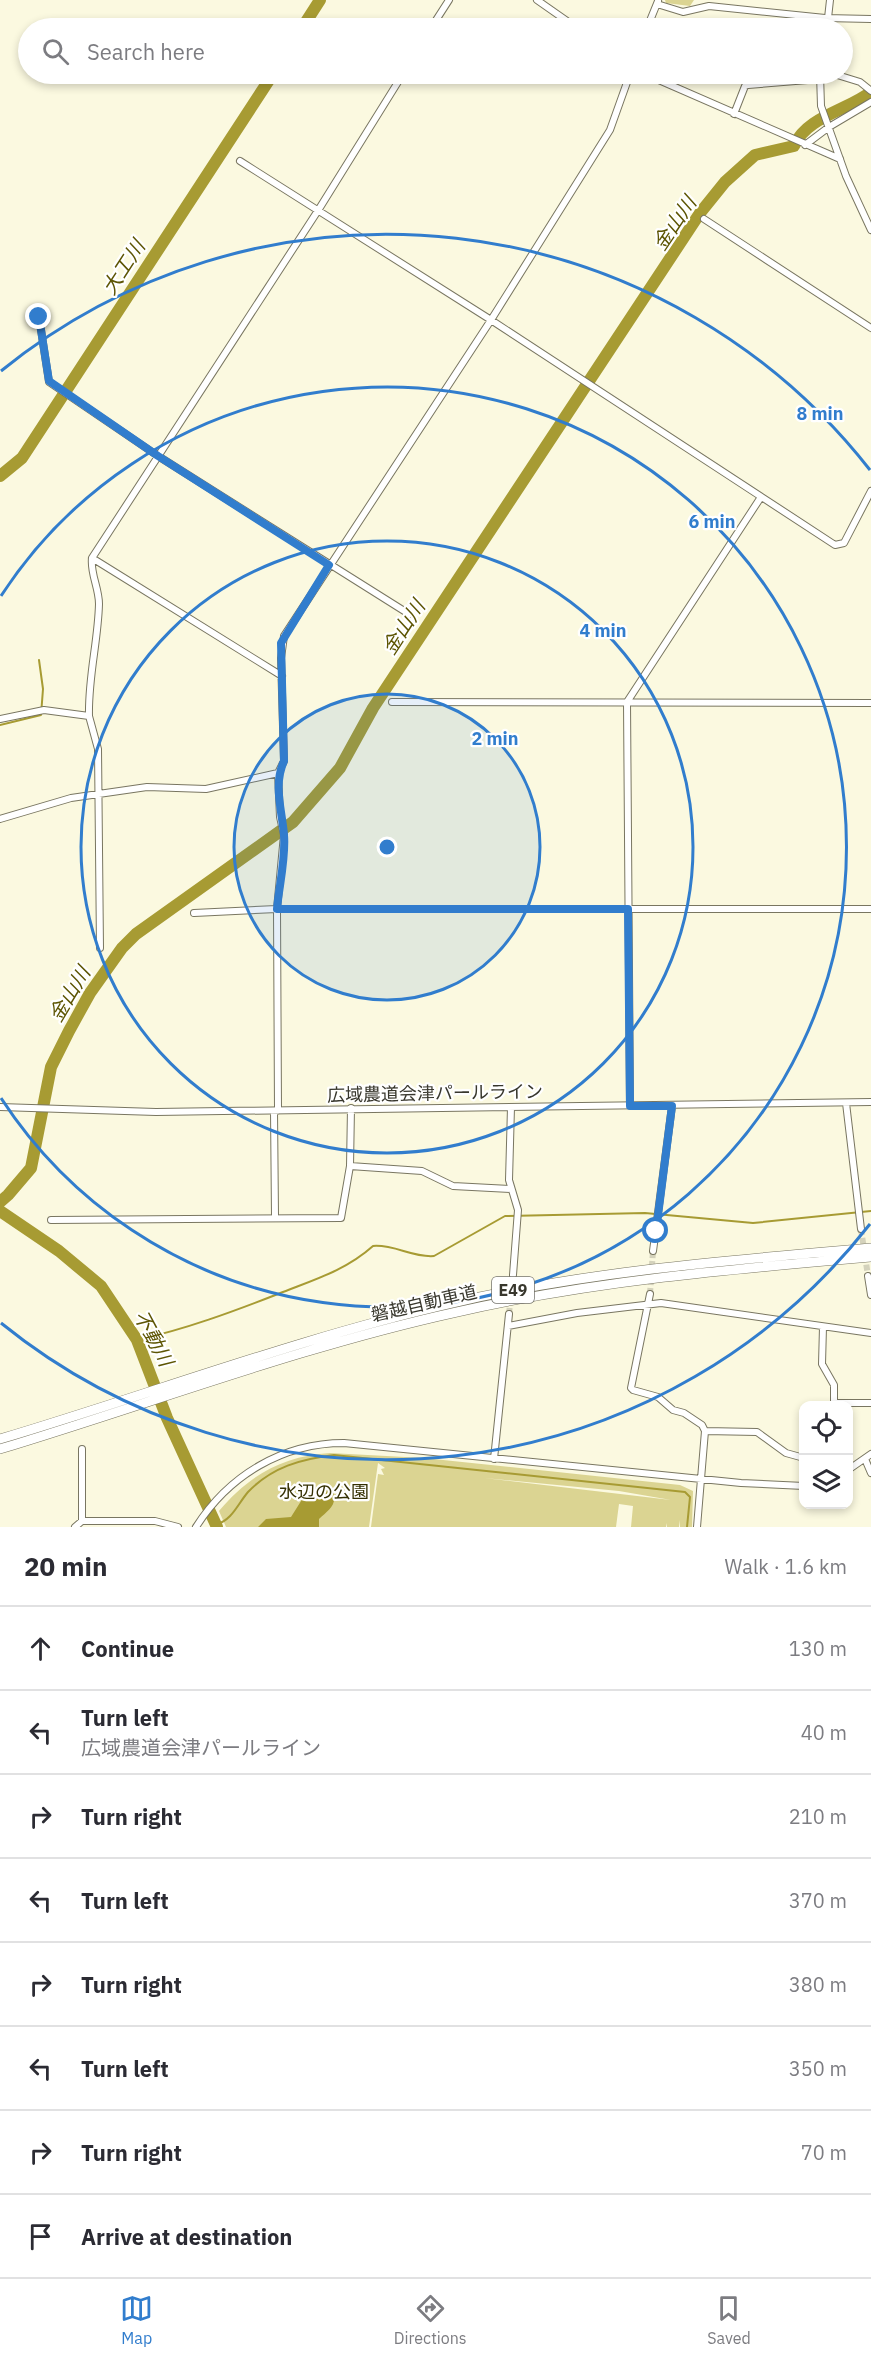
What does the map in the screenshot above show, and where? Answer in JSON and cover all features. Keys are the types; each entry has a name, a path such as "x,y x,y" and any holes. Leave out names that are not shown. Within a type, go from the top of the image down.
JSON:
{"highway":[{"name":"磐越自動車道","path":"0,1449 378,1321 504,1292 644,1269 871,1248"},
{"name":"磐越自動車道","path":"169,1391 380,1330 507,1301 693,1273 871,1257"},
{"name":"磐越自動車道","path":"0,1439 148,1398"}],"street":[{"path":"437,18 449,0"},
{"path":"537,0 563,18"},
{"path":"651,18 658,2 683,12 709,6 827,18 830,0"},
{"path":"853,19 871,19"},
{"path":"853,80 860,82 871,92"},
{"path":"100,948 98,749 89,716 88,684 98,633 99,595 91,564 92,558 319,209 397,84"},
{"path":"275,1216 277,909 284,836 280,817 278,773 284,761 281,643 329,565 491,320 610,130 626,84"},
{"path":"667,84 840,159"},
{"path":"734,114 745,86 756,84"},
{"path":"820,84 821,106 840,159 871,230"},
{"path":"805,145 829,127 871,102"},
{"path":"240,161 491,320 835,545 844,543 871,491"},
{"path":"704,219 871,328"},
{"path":"39,317 49,381 158,456 409,614"},
{"path":"630,1106 627,702 761,497"},
{"path":"92,558 282,676"},
{"path":"392,702 871,703"},
{"path":"0,719 41,711 89,716"},
{"path":"0,819 71,798 147,787 206,789 278,773"},
{"path":"194,913 277,909 871,909"},
{"path":"846,1102 861,1228"},
{"name":"広域農道会津パールライン","path":"0,1107 54,1110 276,1111 351,1108 871,1102"},
{"path":"653,1251 672,1106"},
{"path":"511,1107 508,1140 511,1189 518,1221 513,1275"},
{"path":"51,1220 275,1216 341,1218 350,1166 351,1108"},
{"path":"350,1166 422,1170 453,1186 511,1189"},
{"path":"868,1276 871,1295"},
{"path":"650,1294 631,1388 658,1397 673,1410 684,1413 702,1425 705,1431 697,1527"},
{"path":"508,1326 577,1313 648,1304 670,1304 823,1328 871,1333"},
{"path":"494,1459 509,1314"},
{"path":"823,1328 822,1364 834,1385 835,1401"},
{"path":"853,1404 871,1403"},
{"path":"705,1431 757,1432 786,1453 799,1457"},
{"path":"196,1527 234,1483 263,1462 289,1450 309,1445 344,1443 702,1480 768,1486 799,1485"},
{"path":"82,1449 82,1521"},
{"path":"853,1466 868,1456 871,1473"},
{"path":"75,1527 82,1521 155,1521 178,1527"}],"green space":[{"path":"665,0 694,0 690,6 666,3"},
{"name":"水辺の公園","path":"330,1453 424,1458 680,1485 693,1491 692,1527 680,1527 680,1520 679,1527 667,1527 667,1523 666,1527 631,1527 633,1506 619,1504 616,1527 371,1527 378,1474 384,1475 381,1469 385,1468 378,1463 369,1527 226,1527 219,1511 242,1487 282,1463","holes":["484,1478 619,1491 671,1500"]}],"shaded area":[{"path":"324,1486 332,1489 334,1499 332,1507 319,1519 319,1527 258,1527 266,1519 291,1517 308,1490"}],"waterway":[{"name":"大工川","path":"308,18 320,0"},
{"name":"大工川","path":"0,476 22,458 266,84"},
{"name":"金山川","path":"0,1202 31,1168 51,1067 90,993 122,948 136,934 293,822 340,768 373,708 700,213 725,182 755,155 794,146 808,128 871,92"},
{"path":"0,725 41,715 43,689 39,660"},
{"name":"不動川","path":"0,1211 59,1251 101,1286 137,1340 167,1418 217,1527"},
{"path":"137,1340 209,1320 316,1279 351,1262 373,1246 434,1256 505,1216 645,1213 753,1223 871,1211"},
{"path":"216,1525 231,1515 257,1483 277,1470 310,1459 334,1455 685,1492 690,1497 687,1527"}],"tunnel":[{"path":"861,1229 868,1276"},
{"path":"650,1294 653,1251"},
{"path":"509,1314 513,1275"}],"route":[{"path":"39,317 49,381 158,456 329,565 281,643 284,761 278,773 280,817 284,836 277,909 628,909 630,1106 672,1106 656,1231"}]}
